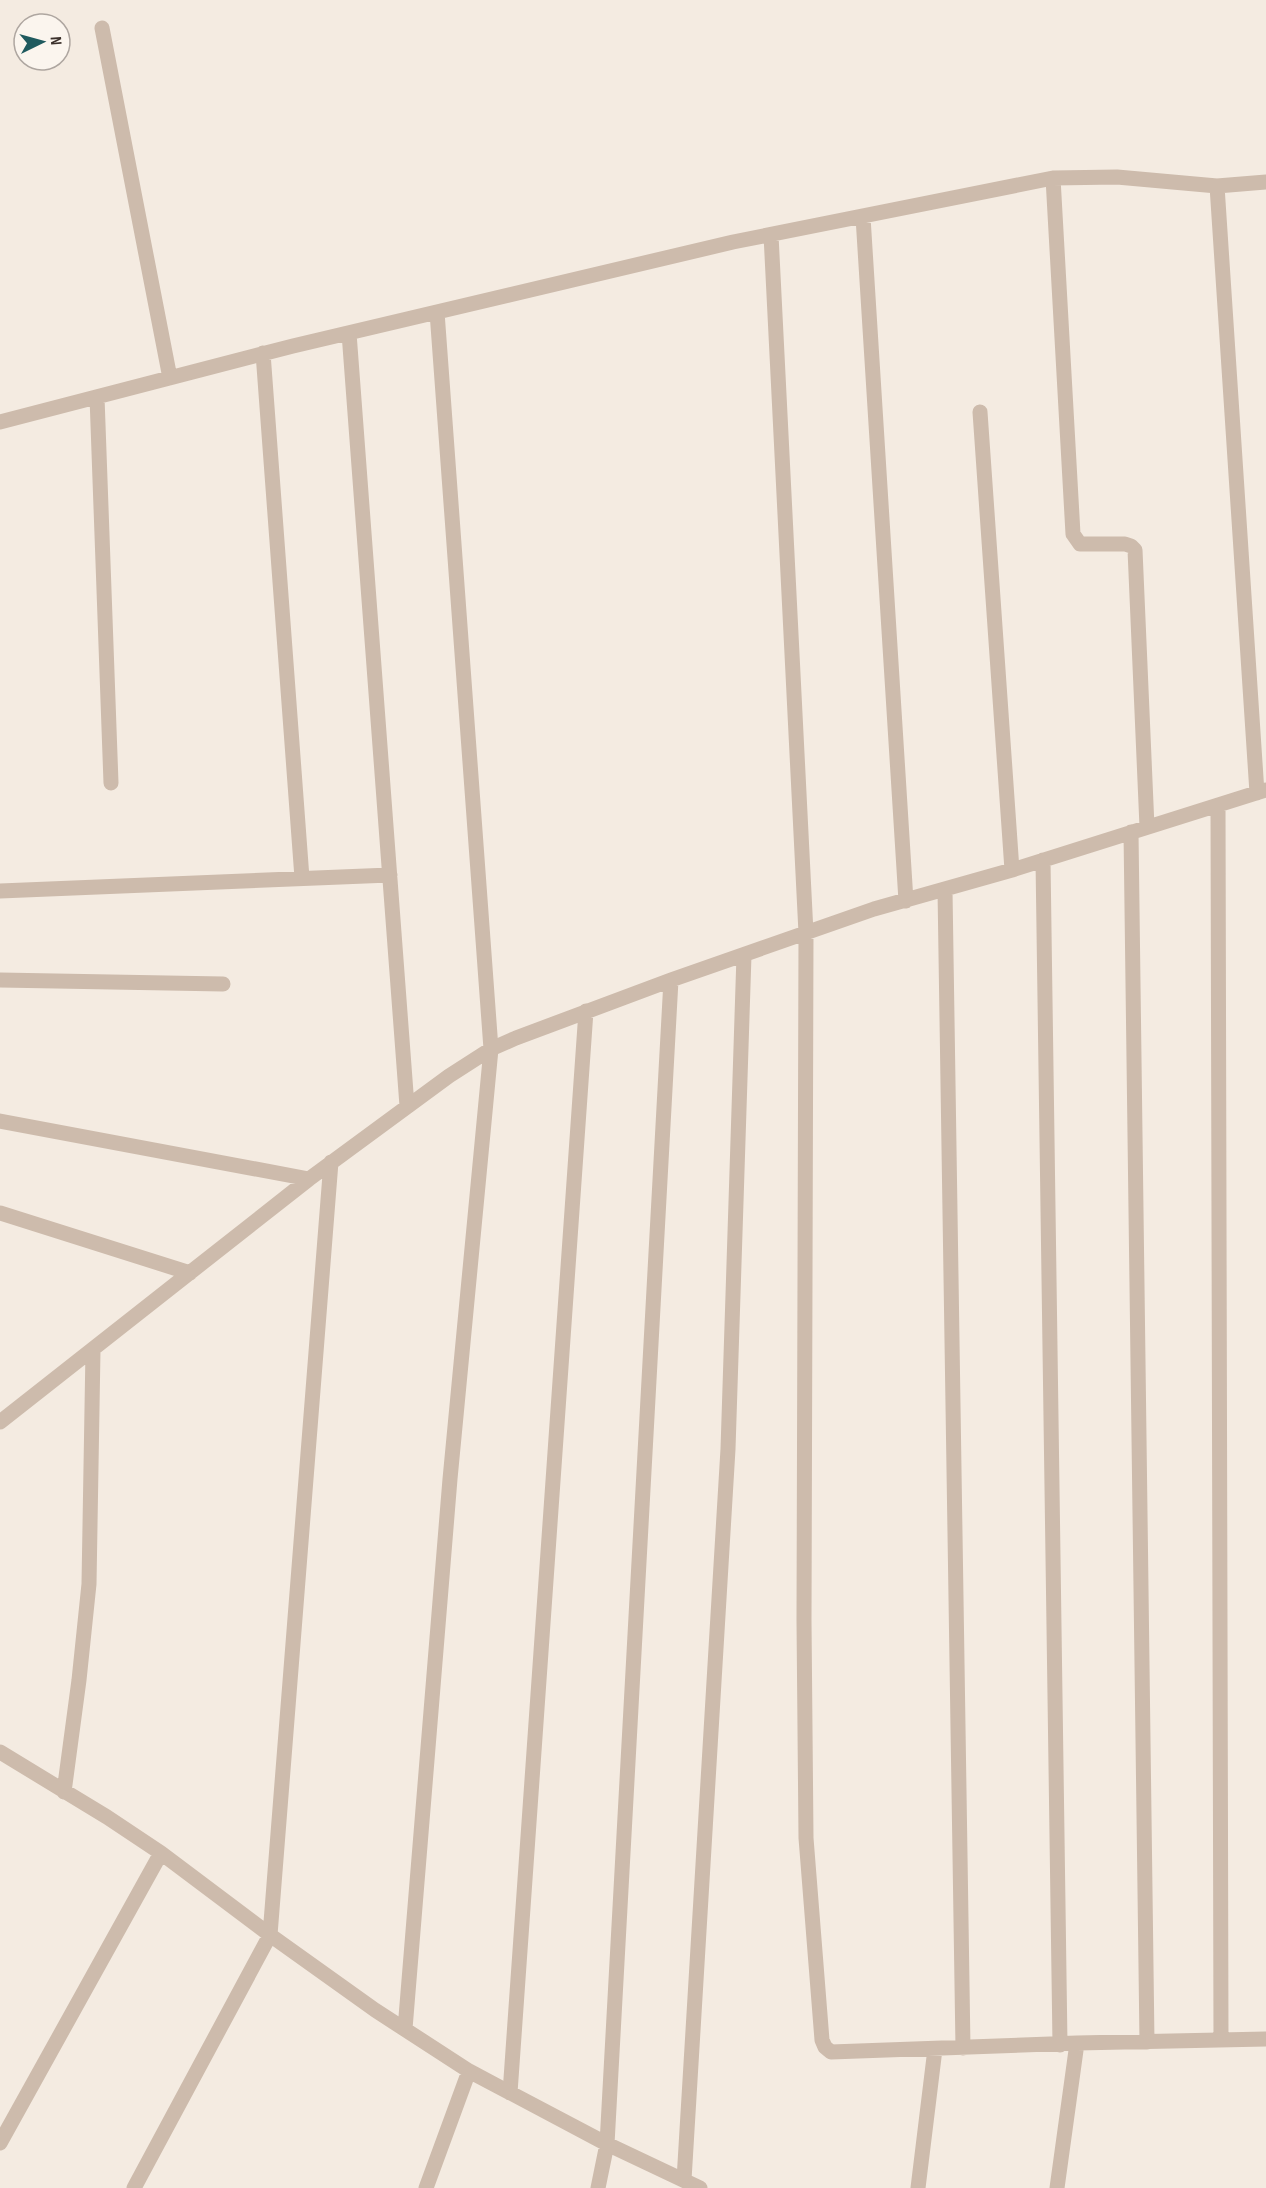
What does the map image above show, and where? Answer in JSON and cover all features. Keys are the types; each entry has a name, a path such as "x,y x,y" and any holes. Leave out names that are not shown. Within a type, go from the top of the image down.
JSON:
{"street":[{"path":"102,28 170,378"},
{"path":"0,422 263,353 436,312 771,235 1053,178 1117,177 1217,186 1266,182"},
{"path":"1053,178 1073,534 1080,544 1125,544 1135,550 1147,827"},
{"path":"0,1422 309,1179 449,1076 491,1049 585,1011 806,933 1262,791 1217,186"},
{"path":"863,217 906,901"},
{"path":"771,235 806,933 804,1631 807,1838 822,2040 825,2048 831,2052 1266,2039"},
{"path":"405,2030 449,1491 491,1049 436,312"},
{"path":"349,333 407,1106"},
{"path":"263,353 302,878"},
{"path":"97,397 111,783"},
{"path":"980,412 1012,870"},
{"path":"1218,805 1221,2039"},
{"path":"1131,832 1147,2042"},
{"path":"1043,860 1060,2045"},
{"path":"0,891 390,875"},
{"path":"945,890 963,2048"},
{"path":"684,2180 728,1449 744,955"},
{"path":"0,980 223,984"},
{"path":"598,2188 607,2144 671,980"},
{"path":"510,2093 585,1011"},
{"path":"0,1121 309,1179"},
{"path":"134,2188 270,1935 332,1162"},
{"path":"0,1213 190,1273"},
{"path":"64,1792 80,1680 89,1584 93,1350"},
{"path":"0,1752 161,1853 270,1935 469,2072 607,2144 700,2188"},
{"path":"0,2143 161,1853"},
{"path":"1057,2188 1077,2043"},
{"path":"918,2188 934,2049"},
{"path":"426,2188 469,2072"}]}
